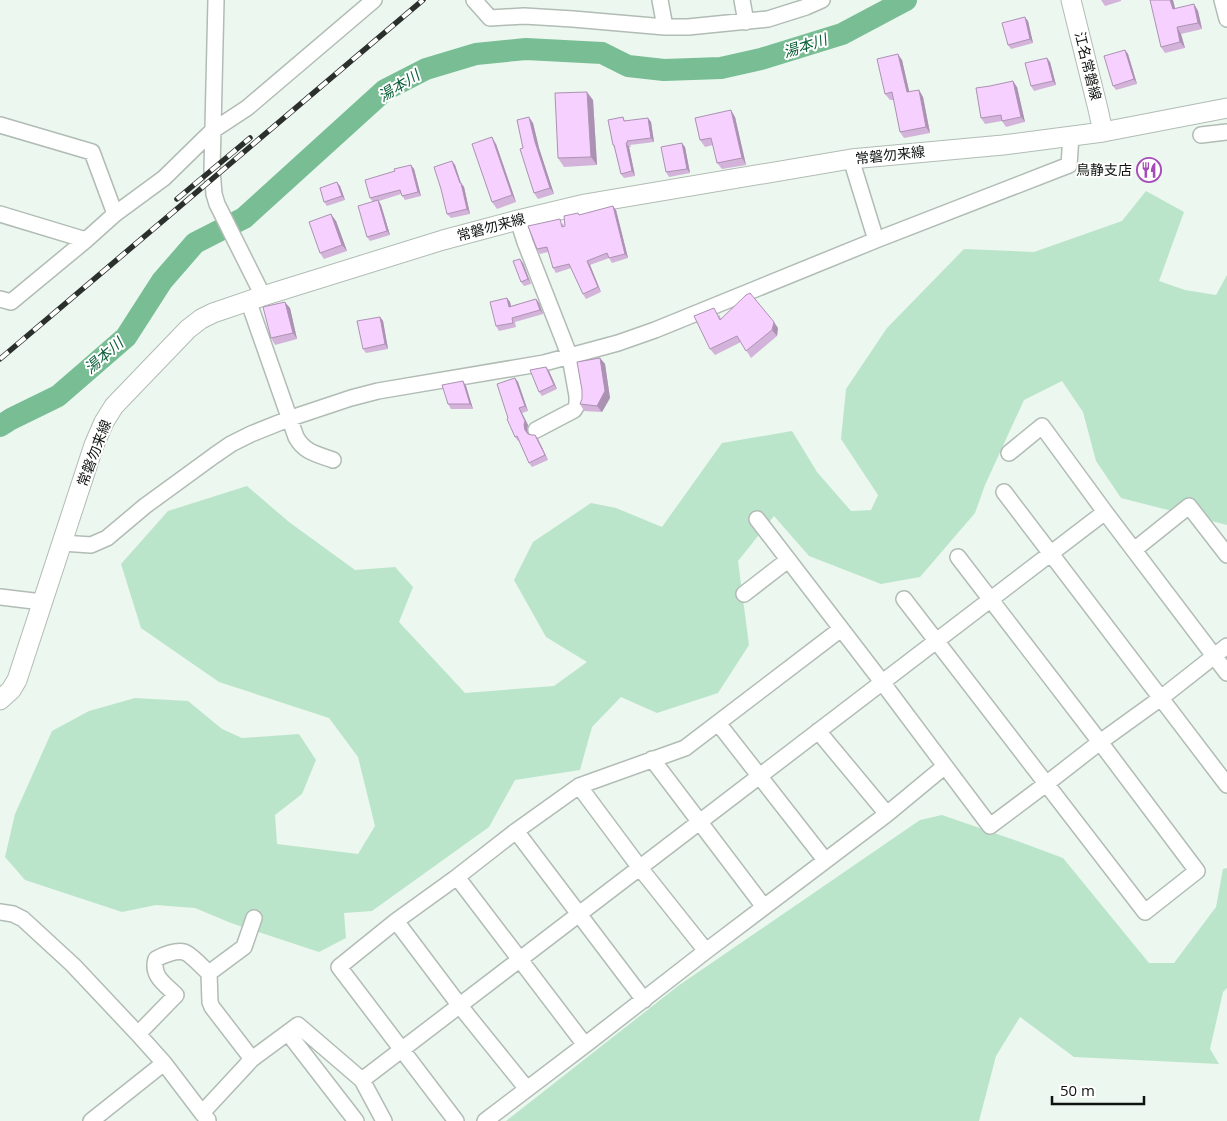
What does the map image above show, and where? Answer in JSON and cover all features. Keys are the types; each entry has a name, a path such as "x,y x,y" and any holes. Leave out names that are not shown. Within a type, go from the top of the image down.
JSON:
{"main road":[{"name":"江名常磐線","path":"1071,0 1102,132"},
{"name":"常磐勿来線","path":"0,700 11,690 17,680 94,444 104,422 114,406 188,329 212,313 443,240 585,204 851,159 1003,145 1102,132 1227,108"}],"street":[{"path":"216,0 212,131 214,194 240,250 296,437 306,449 334,460"},
{"path":"0,299 11,302 115,214 164,178 212,131 247,108 374,0"},
{"path":"474,0 490,18 573,18 688,28 768,19 822,0"},
{"path":"660,0 665,27"},
{"path":"742,0 746,22"},
{"path":"0,125 92,152 115,214"},
{"path":"1201,135 1227,132"},
{"path":"62,543 90,544 107,538 145,506 215,454 251,434 291,418 378,391 544,363 618,343 655,330 876,240 1069,165 1071,136"},
{"path":"851,159 876,240"},
{"path":"0,214 86,240"},
{"path":"518,220 570,357 577,396 577,405 574,410 536,430"},
{"path":"1009,453 1042,426 1227,673"},
{"path":"1004,492 1227,785"},
{"path":"1134,550 1190,506 1227,555"},
{"path":"362,1080 1105,512"},
{"path":"756,519 990,826 1227,646"},
{"path":"904,599 1146,912 1197,871 958,557"},
{"path":"744,594 788,560"},
{"path":"0,596 42,602"},
{"path":"456,1121 339,967 516,831 579,786 685,748 841,629"},
{"path":"718,722 825,860"},
{"path":"818,731 887,814"},
{"path":"652,759 764,907"},
{"path":"485,1121 887,814 945,766"},
{"path":"579,786 640,868 706,951"},
{"path":"516,831 644,1000"},
{"path":"458,877 585,1045"},
{"path":"0,912 13,914 23,919 73,965 164,1063 205,1117 252,1058 298,1025 362,1080 384,1121"},
{"path":"209,973 244,948 254,918"},
{"path":"396,922 527,1089"},
{"path":"138,1034 176,995 157,975 154,965 156,959 164,954 183,952 188,954 209,973 210,1002 212,1007 252,1058"},
{"path":"288,1032 356,1121"},
{"path":"91,1121 108,1116 164,1063"}],"green space":[{"path":"1146,191 1184,212 1159,281 1185,290 1216,295 1227,275 1227,525 1121,498 1096,461 1083,412 1062,381 1024,400 985,485 975,513 920,577 881,584 809,556 774,516 738,561 749,645 718,693 657,713 621,697 592,727 580,770 515,780 489,827 372,911 344,913 346,938 319,952 231,923 195,908 156,905 122,912 25,880 5,857 15,814 52,731 89,711 135,698 188,701 222,729 242,738 299,734 316,760 302,794 275,815 277,844 358,854 375,826 358,757 329,718 219,682 141,628 121,564 168,511 247,486 289,522 355,570 395,567 413,587 399,622 465,693 554,686 587,662 546,637 514,580 533,542 591,503 616,508 662,527 722,443 792,431 817,472 851,511 871,510 878,495 841,439 846,389 887,328 964,249 1034,252 1122,221"},
{"path":"942,815 1063,858 1149,963 1174,963 1216,907 1223,869 1227,868 1227,988 1223,992 1210,1049 1219,1064 1074,1057 1020,1017 996,1056 979,1121 506,1121 678,986 920,820"}],"building":[{"path":"1150,0 1170,0 1173,9 1194,4 1198,23 1177,27 1180,42 1161,47"},
{"path":"1025,17 1030,39 1008,45 1002,23"},
{"path":"1125,50 1134,79 1113,86 1104,56"},
{"path":"898,54 907,92 919,90 926,127 900,132 892,92 885,94 877,59"},
{"path":"1047,58 1053,81 1031,86 1025,63"},
{"path":"1013,81 1021,117 1002,121 1001,115 981,118 976,88"},
{"path":"587,92 591,157 558,158 555,93"},
{"path":"731,110 742,158 717,163 711,138 700,140 695,118"},
{"path":"529,117 550,188 534,193 520,149 523,148 517,120"},
{"path":"623,117 624,121 648,118 651,138 627,141 632,171 621,174 608,120"},
{"path":"492,137 512,195 492,202 472,144"},
{"path":"682,143 687,169 666,172 661,147"},
{"path":"452,161 461,183 467,209 447,214 434,167"},
{"path":"411,165 418,192 402,196 400,190 370,198 365,180"},
{"path":"337,182 342,196 324,202 320,188"},
{"path":"378,200 387,231 367,237 358,206"},
{"path":"613,206 625,254 609,258 607,253 587,261 598,287 583,294 569,264 553,268 547,247 537,249 528,226 560,219 562,227 565,226 564,216 578,213 579,215"},
{"path":"331,214 342,245 320,253 309,222"},
{"path":"520,259 528,279 521,282 513,261"},
{"path":"750,293 774,322 772,330 746,351 737,336 710,349 694,316 714,308 720,320"},
{"path":"507,298 509,307 536,299 540,310 512,318 513,323 496,326 490,302"},
{"path":"285,302 293,333 271,338 263,307"},
{"path":"380,317 385,344 363,349 357,321"},
{"path":"600,358 605,391 597,406 580,404 582,390 577,362"},
{"path":"546,367 554,385 539,392 530,370"},
{"path":"515,378 525,406 519,408 525,421 525,430 528,434 535,435 545,455 529,463 507,419 497,384"},
{"path":"463,381 470,404 448,404 442,385"}],"waterway":[{"name":"湯本川","path":"0,426 58,396 126,337 162,281 195,243 244,218 385,90 426,69 476,54 526,49 602,53 628,66 664,70 721,68 761,59 842,34 906,0"}],"railway":[{"path":"0,359 423,0"},
{"path":"177,199 250,138"}],"place":[{"name":"鳥静支店","path":"1149,170"}]}
